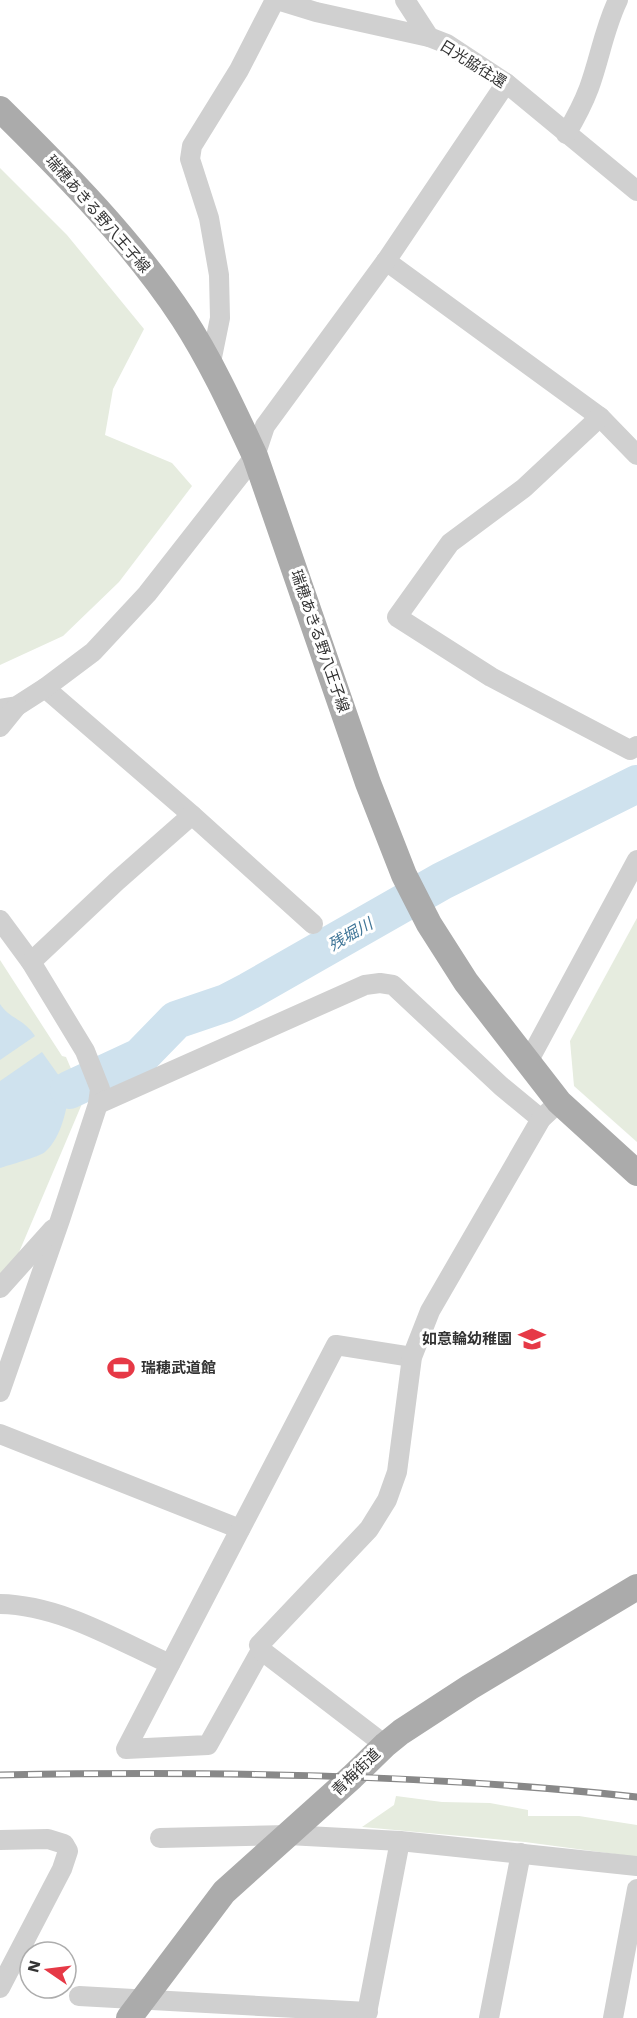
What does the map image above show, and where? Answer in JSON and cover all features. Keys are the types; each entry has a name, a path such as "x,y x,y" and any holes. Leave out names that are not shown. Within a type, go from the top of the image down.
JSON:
{"main road":[{"name":"瑞穂あきる野八王子線","path":"0,109 66,174 130,250 183,319 210,367 255,456 368,783 404,875 429,924 466,982 559,1102 637,1173"},
{"name":"青梅街道","path":"137,2012 224,1892 352,1777 385,1744 470,1687 637,1587"}],"street":[{"name":"日光脇往還","path":"276,0 316,12 429,37 447,44 506,84 637,191"},
{"path":"210,367 220,318 219,275 209,218 190,159 192,146 239,70 276,0"},
{"path":"405,0 429,37"},
{"path":"566,134 577,117 590,87 604,33 618,0"},
{"path":"0,727 9,707 45,688 93,652 147,594 255,456 266,426 386,261 506,84"},
{"path":"386,261 600,417 637,455"},
{"path":"600,417 524,488 450,543 397,617 491,677 630,750 637,746"},
{"path":"45,688 192,815 313,924"},
{"path":"31,962 117,881 192,815"},
{"path":"528,1062 637,860"},
{"path":"0,921 31,962 85,1051 99,1097 60,1220 0,1392"},
{"path":"99,1097 365,985 380,983 393,985 501,1086 542,1119"},
{"path":"412,1357 336,1345 126,1749 208,1745 261,1650 260,1645 369,1529 387,1500 397,1472 412,1357 430,1311 542,1119 559,1102"},
{"path":"0,1288 60,1220"},
{"path":"0,1434 240,1529"},
{"path":"0,1604 19,1604 73,1620 170,1664"},
{"path":"261,1650 385,1744"},
{"path":"160,1838 288,1835 400,1841 637,1866"},
{"path":"0,1840 48,1839 64,1844 68,1851 62,1869 0,1988"},
{"path":"79,1996 137,2012 246,2011 367,2015 400,1841"},
{"path":"489,2018 521,1852"},
{"path":"613,2018 637,1889"}],"shaded area":[{"path":"0,168 67,235 144,329 113,389 105,435 172,463 192,486 119,582 63,636 0,665"},
{"path":"637,918 637,1142 574,1086 570,1041"},
{"path":"0,960 62,1056 66,1057 84,1099 17,1257 0,1276"},
{"path":"396,1796 442,1802 490,1803 528,1810 528,1816 579,1816 637,1825 637,1857 525,1842 362,1827 394,1805"}],"water":[{"path":"0,1004 35,1036 0,1060"},
{"path":"42,1052 69,1090 62,1123 51,1146 45,1152 0,1168 0,1081"}],"waterway":[{"name":"残堀川","path":"69,1090 140,1057 176,1020 226,1003 442,881 637,784"}],"railway":[{"path":"0,1775 319,1776 478,1783 637,1797"}],"place":[{"name":"如意輪幼稚園","path":"532,1339"},
{"name":"瑞穂武道館","path":"121,1368"}]}
